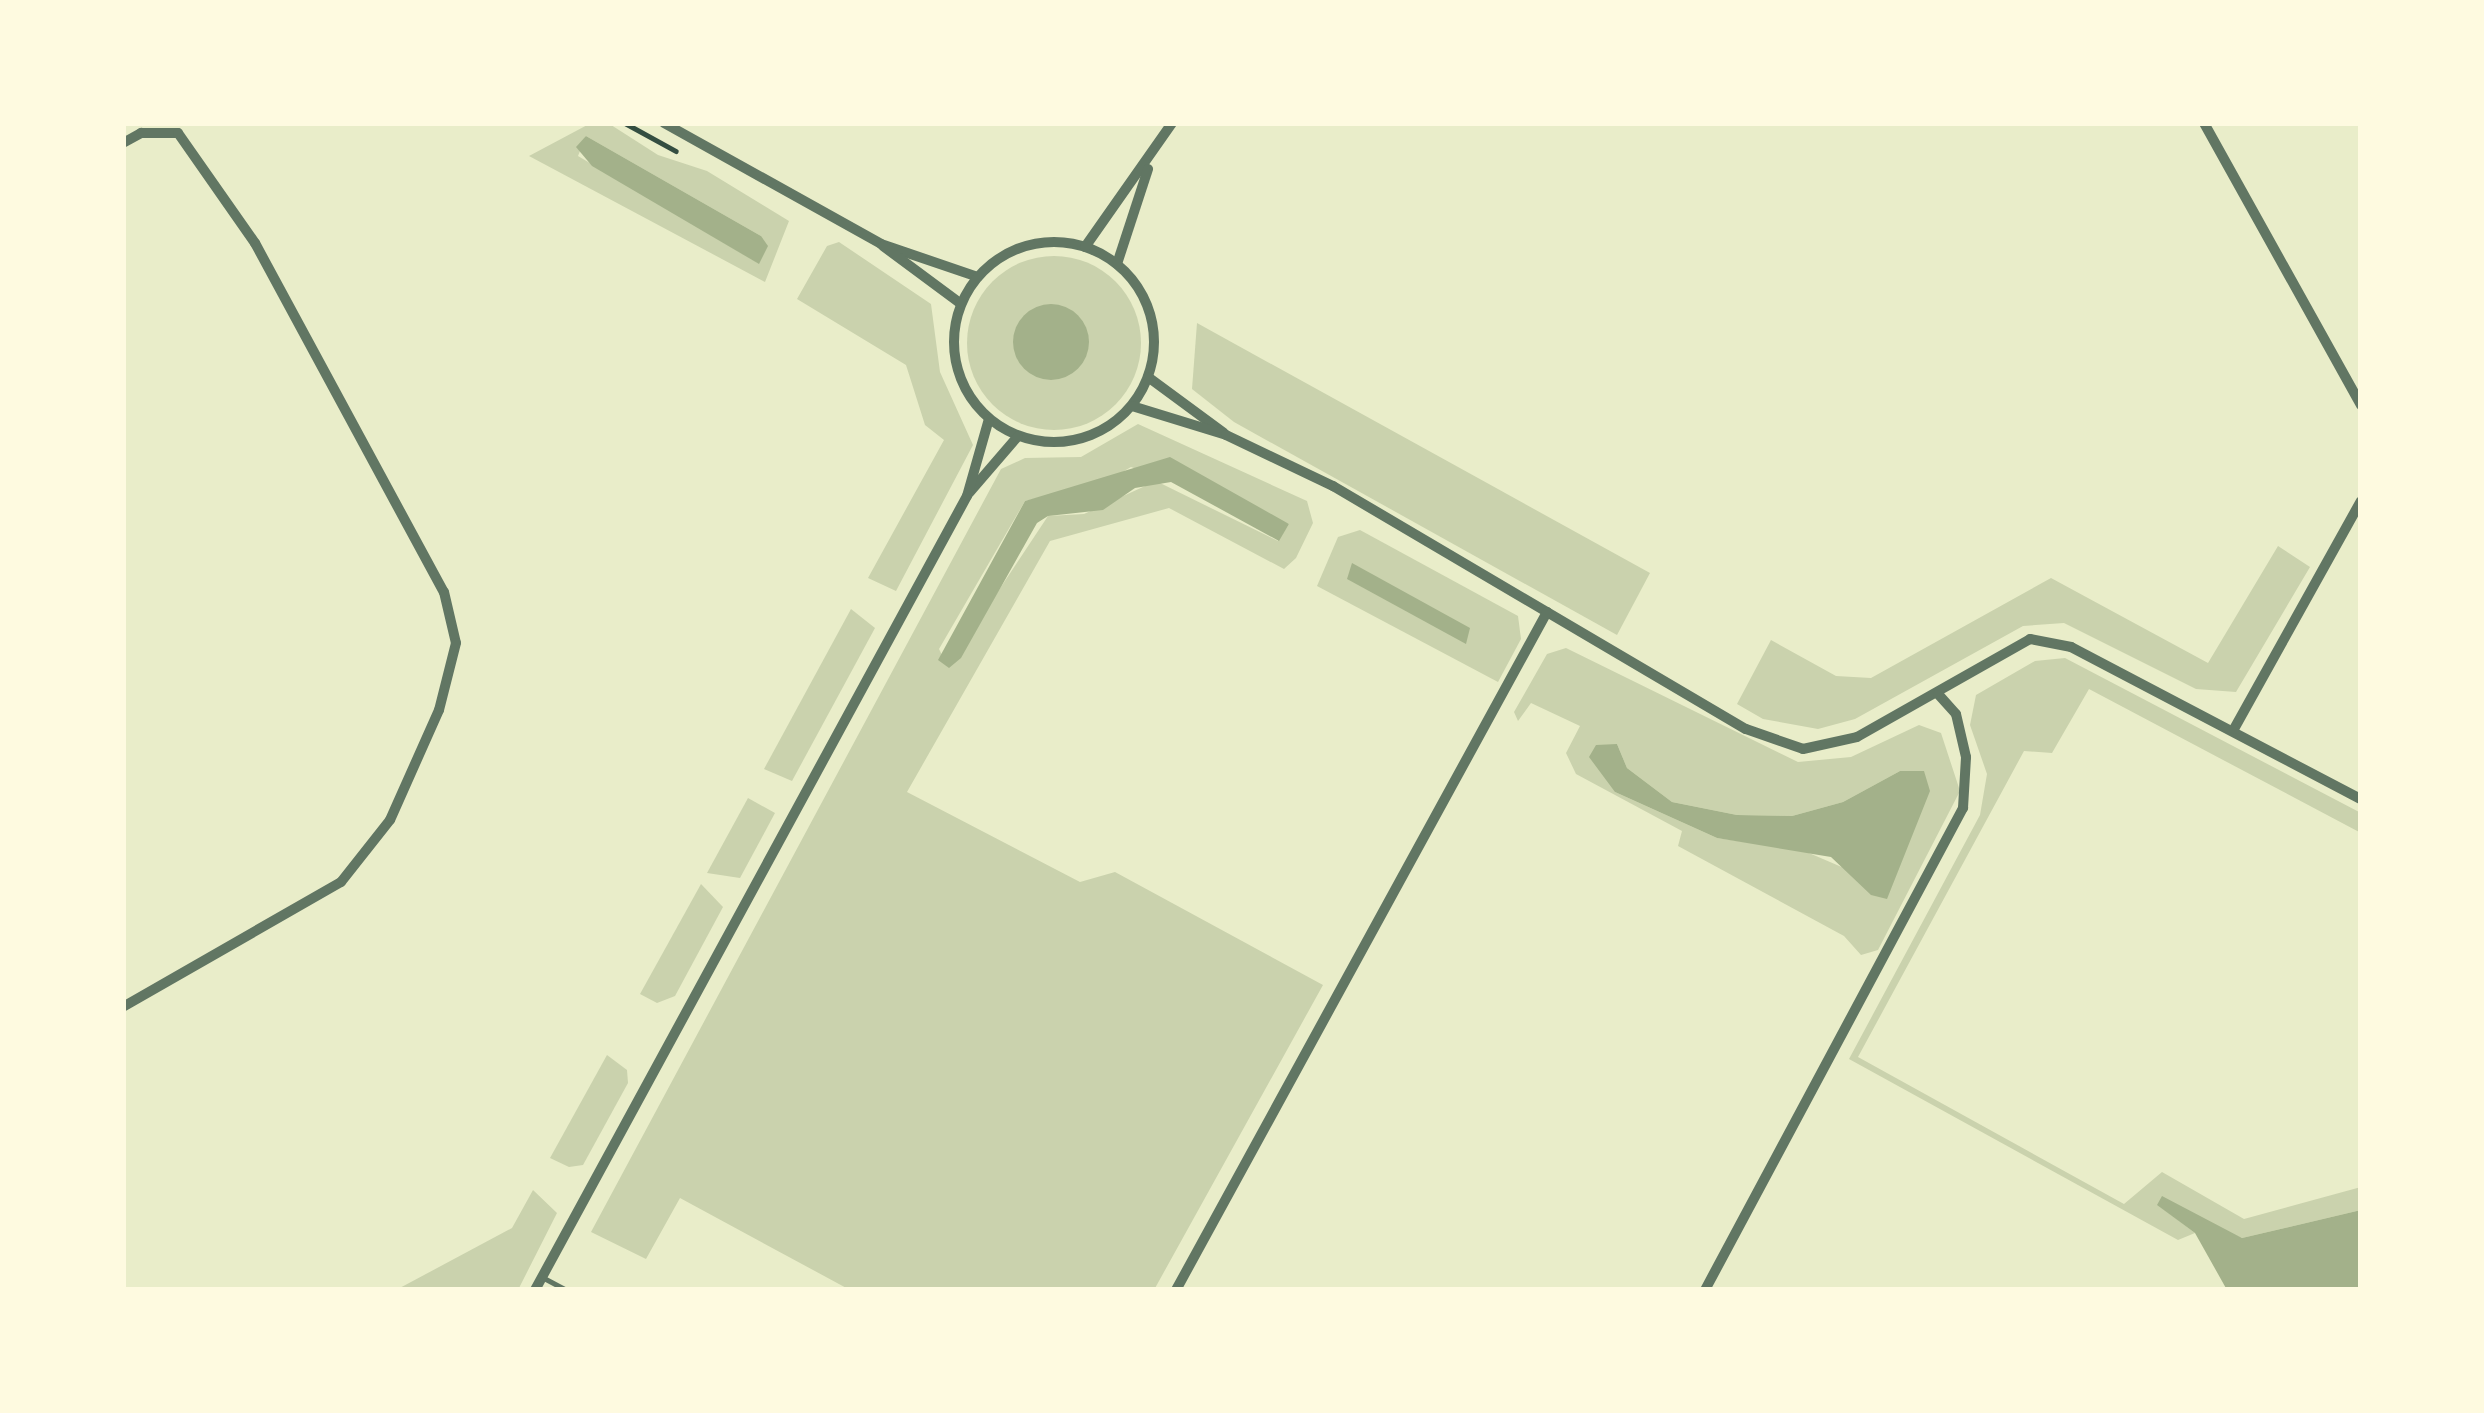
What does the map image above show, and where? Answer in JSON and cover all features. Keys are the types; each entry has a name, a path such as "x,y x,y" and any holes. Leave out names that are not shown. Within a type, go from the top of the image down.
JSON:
{"street":[{"path":"664,123 881,244 962,304"},
{"path":"1085,247 1148,166 1172,123"},
{"path":"2204,123 2361,405"},
{"path":"123,143 141,133 178,133 255,243 444,592 456,643 439,710 390,820 341,883 123,1007"},
{"path":"1117,264 1148,166"},
{"path":"881,244 978,277"},
{"path":"1038,244 1085,247 1117,264 1141,293 1154,328 1148,376 1132,406 1080,440 1018,436 989,419 960,378 955,329 962,304 978,277 1038,244"},
{"path":"1148,376 1226,435"},
{"path":"1132,406 1226,435 1333,486 1746,729 1803,749 1857,737 2030,639 2072,647 2361,799"},
{"path":"967,496 989,419"},
{"path":"535,1290 967,496 1018,436"},
{"path":"2234,729 2361,501"},
{"path":"1176,1290 1547,612"},
{"path":"1705,1290 1963,808 1966,757 1956,714 1939,694"}],"lane":[{"path":"542,1277 567,1290"}],"shaded area":[{"path":"591,123 608,123 658,155 707,171 789,221 765,282 529,156","holes":["586,136 761,236 758,263 578,156"]},
{"path":"586,136 761,236 768,246 759,264 592,166 576,147"},
{"path":"839,242 931,304 940,372 973,445 896,591 868,578 944,440 925,425 906,365 797,299 827,246"},
{"path":"1054,256 1087,262 1116,281 1135,310 1141,343 1135,376 1116,405 1087,424 1054,430 1021,424 992,405 973,376 967,343 973,310 992,281 1021,262"},
{"path":"1051,304 1078,315 1089,342 1078,369 1051,380 1024,369 1013,342 1024,315"},
{"path":"1197,323 1650,573 1617,635 1234,422 1192,389"},
{"path":"1138,424 1307,501 1313,523 1296,558 1284,569 1169,508 1050,541 907,792 1080,882 1115,872 1323,985 1154,1290 850,1290 680,1198 646,1259 591,1232 1001,469 1025,458 1081,457","holes":["1131,467 1289,524 1278,541 1156,481 1084,514 1048,516 948,667 939,649 1025,501 1107,481"]},
{"path":"1170,457 1289,524 1279,541 1171,482 1135,488 1103,510 1048,516 1037,523 961,658 949,668 938,660 1025,501"},
{"path":"1360,530 1518,616 1521,639 1498,682 1317,586 1338,537"},
{"path":"2278,546 2310,567 2236,692 2196,689 2064,623 2023,626 1855,719 1818,729 1763,719 1737,704 1771,640 1836,676 1871,678 2051,578 2208,663"},
{"path":"1352,563 1470,628 1466,644 1347,579"},
{"path":"851,609 875,628 792,781 764,769"},
{"path":"1566,648 1798,762 1851,757 1919,725 1941,733 1960,791 1878,950 1861,955 1844,936 1678,846 1682,831 1576,774 1566,753 1580,726 1531,703 1518,721 1514,712 1547,654","holes":["1617,744 1627,768 1672,802 1737,815 1792,816 1843,802 1900,771 1851,871 1802,850 1717,838 1615,792"]},
{"path":"2065,658 2361,813 2361,833 2089,689 2052,753 2024,751 1858,1057 2124,1204 2162,1172 2244,1219 2361,1187 2361,1210 2242,1238 2158,1205 2195,1233 2178,1240 1849,1059 1980,815 1987,774 1970,725 1976,695 2035,661"},
{"path":"1617,744 1627,768 1672,802 1737,815 1792,816 1843,802 1900,771 1924,771 1930,791 1887,899 1871,895 1831,857 1717,838 1615,792 1589,757 1596,745"},
{"path":"748,798 775,813 740,878 707,873"},
{"path":"701,884 723,907 675,996 657,1003 640,994"},
{"path":"607,1055 627,1070 628,1083 583,1165 569,1167 550,1158"},
{"path":"533,1190 557,1213 518,1290 396,1290 512,1228"},
{"path":"2162,1196 2242,1238 2361,1210 2361,1290 2227,1290 2195,1233 2157,1205"}]}
